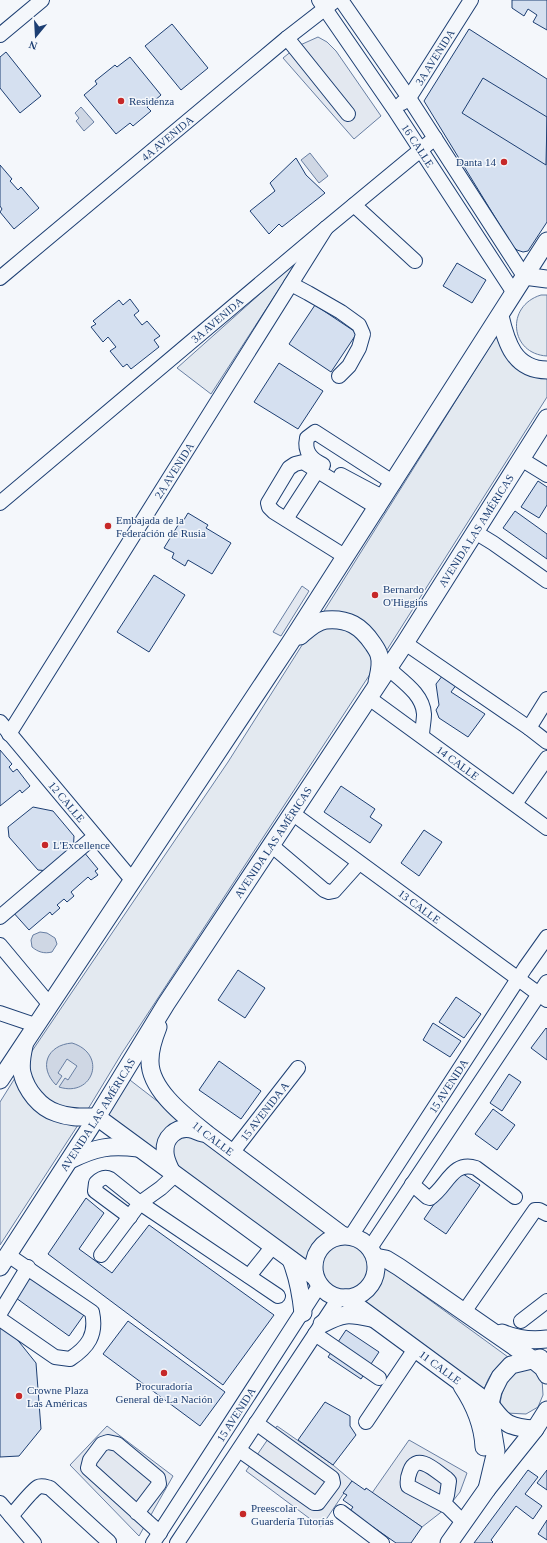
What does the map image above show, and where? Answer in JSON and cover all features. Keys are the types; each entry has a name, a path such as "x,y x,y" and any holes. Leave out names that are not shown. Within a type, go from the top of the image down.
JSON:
{"main road":[{"path":"0,1080 35,1025 133,881 290,643 381,503 547,241"},
{"path":"524,276 547,279"},
{"path":"500,316 505,338 510,349 517,358 527,365 541,370 547,370"},
{"name":"AVENIDA LAS AMÉRICAS","path":"4,1261 97,1117 166,1004 405,643 547,418"},
{"path":"290,643 314,625 325,620 349,622 359,627 379,654 380,670 372,693"},
{"name":"11 CALLE","path":"166,1004 154,1037 150,1061 154,1080 168,1099 186,1117 207,1134 347,1236"},
{"path":"25,1041 21,1060 22,1072 27,1088 39,1103 55,1113 62,1115 97,1117 273,1246 317,1281 328,1294 342,1298 357,1296 367,1290 374,1280 376,1269 373,1253"},
{"path":"174,1174 166,1160 165,1152 166,1141 172,1133 182,1129 191,1129 207,1134"},
{"path":"69,1160 88,1151 103,1147 119,1146 138,1148"},
{"path":"317,1281 313,1267 314,1258 318,1249 325,1242 333,1237 347,1236 362,1240 373,1253 386,1259 486,1327 540,1358 547,1375"},
{"path":"291,1260 297,1275 301,1292 303,1313"},
{"name":"11 CALLE","path":"342,1298 373,1318 490,1404 500,1419 507,1424 514,1427 535,1429"},
{"path":"318,1329 340,1315 357,1315 373,1318"},
{"path":"486,1327 513,1337 538,1340 547,1339"},
{"path":"487,1489 496,1451 490,1415 490,1404 494,1391 500,1377 511,1365 540,1358"},
{"path":"459,1381 471,1403 483,1435 487,1489"},
{"path":"449,1543 487,1489 535,1429 547,1410"}],"street":[{"path":"0,35 42,0"},
{"name":"16 CALLE","path":"341,0 409,98 524,276"},
{"name":"3A AVENIDA","path":"394,109 409,98 471,0"},
{"name":"16 CALLE","path":"326,3 514,293"},
{"name":"4A AVENIDA","path":"0,278 287,38 326,3"},
{"path":"287,38 348,114"},
{"name":"3A AVENIDA","path":"0,503 435,138"},
{"path":"354,205 415,261"},
{"name":"2A AVENIDA","path":"9,734 326,228"},
{"path":"291,284 341,312 359,325 363,334 359,348 349,366 340,376"},
{"path":"381,503 309,456 305,445 307,438 315,432 394,482"},
{"path":"521,459 547,475"},
{"path":"346,557 271,509 268,503 289,468 295,464 303,462 317,471 381,503"},
{"path":"286,519 317,471"},
{"path":"475,532 547,581"},
{"path":"405,643 547,742"},
{"path":"388,668 414,692 420,701 424,714 422,736"},
{"name":"14 CALLE","path":"372,693 422,736 547,828"},
{"path":"529,728 547,699"},
{"name":"12 CALLE","path":"0,722 133,881"},
{"path":"515,804 547,758"},
{"name":"13 CALLE","path":"292,813 543,997"},
{"path":"0,917 95,836"},
{"path":"271,845 324,890 329,892 334,891 359,863"},
{"name":"15 AVENIDA","path":"347,1236 547,937"},
{"path":"0,945 50,1005"},
{"path":"373,1253 412,1184 543,997 547,982"},
{"path":"0,1013 35,1025"},
{"name":"15 AVENIDA A","path":"232,1153 298,1068"},
{"path":"412,1184 427,1198 430,1198 457,1169 470,1166 476,1168 515,1197"},
{"path":"101,1255 140,1203 161,1188 174,1174"},
{"path":"130,1217 94,1191 96,1183 101,1179 108,1178 140,1203 278,1296"},
{"path":"464,1312 535,1210 539,1210 547,1214"},
{"path":"250,1276 273,1246"},
{"path":"0,1318 55,1357 70,1359 82,1351 91,1338 94,1323 92,1312 28,1268 4,1261"},
{"path":"0,1313 28,1268"},
{"name":"15 AVENIDA","path":"156,1538 303,1313 317,1281"},
{"name":"15 AVENIDA","path":"177,1543 318,1329 342,1298"},
{"path":"521,1321 547,1301"},
{"path":"318,1329 379,1378"},
{"path":"366,1422 415,1350"},
{"path":"234,1419 254,1427 332,1478 332,1483 318,1503 314,1503 238,1450"},
{"path":"137,1513 159,1484 158,1478 117,1444 108,1442 104,1443 90,1460 88,1468 137,1513 156,1538"},
{"path":"11,1516 33,1491 38,1487 44,1486 50,1488 109,1542"},
{"path":"0,1503 34,1543"},
{"path":"444,1504 464,1522"},
{"path":"341,1512 382,1543"}],"shaded area":[{"path":"318,37 327,42 336,51 381,116 354,139 283,58 298,46"},
{"path":"81,107 94,122 84,131 76,121 79,118 75,113"},
{"path":"310,153 328,176 319,183 301,160"},
{"path":"298,260 211,394 177,368"},
{"path":"541,295 547,295 547,356 535,353 525,347 519,339 517,329 517,319 522,309 529,301"},
{"path":"497,335 504,352 514,366 537,377 547,378 547,397 385,653 374,638 319,619"},
{"path":"302,586 309,591 281,636 273,632"},
{"path":"326,624 357,630 376,665 122,1053 88,1109 67,1108 53,1103 40,1093 32,1079 29,1062 30,1054 228,762 311,631"},
{"path":"40,932 47,933 55,938 57,944 52,952 41,952 32,947 31,940 33,935"},
{"path":"72,1043 83,1048 90,1056 93,1065 92,1073 88,1081 71,1089 59,1087 65,1078 68,1080 77,1066 67,1059 58,1073 62,1076 56,1085 50,1078 47,1071 47,1064 51,1052 63,1045"},
{"path":"126,1077 183,1121 164,1132 157,1146 156,1153 102,1117"},
{"path":"15,1078 25,1098 34,1109 46,1117 56,1121 78,1125 0,1245 0,1102"},
{"path":"181,1133 205,1140 331,1232 322,1238 316,1246 307,1264 184,1174 172,1160 174,1140"},
{"path":"345,1241 355,1243 363,1248 368,1256 370,1266 368,1276 363,1284 355,1289 345,1291 335,1289 327,1284 322,1276 320,1266 322,1256 327,1248 335,1243"},
{"path":"383,1266 508,1357 493,1372 484,1390 360,1301 375,1286"},
{"path":"531,1364 542,1379 543,1395 538,1407 526,1414 506,1413 500,1404 501,1396 506,1384 518,1371"},
{"path":"107,1426 173,1476 139,1536 70,1465"},
{"path":"277,1426 333,1465 352,1481 321,1527 246,1471"},
{"path":"409,1440 467,1473 460,1492 449,1506 422,1527 372,1493"}],"building":[{"path":"512,0 547,0 547,30 533,22 537,15 528,9 524,16 512,8"},
{"path":"172,24 208,68 181,90 145,46"},
{"name":"Danta 14","path":"469,29 547,79 547,222 528,251 523,252 517,250 512,245 424,101"},
{"path":"6,52 41,96 20,113 0,88 0,57"},
{"name":"Residenza","path":"130,57 161,95 147,107 151,111 133,126 130,123 116,134 84,95 97,84 95,81 115,65 117,67"},
{"path":"483,78 547,117 546,165 462,113"},
{"path":"296,158 306,175 325,193 282,227 279,224 269,234 250,211 275,191 270,183"},
{"path":"0,165 12,179 10,181 18,190 21,187 39,208 14,229 0,212 2,209 0,206"},
{"path":"457,263 486,280 472,303 443,286"},
{"path":"130,299 139,311 134,315 142,325 147,321 160,336 154,340 159,347 131,369 127,364 123,367 110,351 116,347 108,337 103,342 91,327 96,324 93,321 119,300 123,305"},
{"path":"315,305 357,333 331,372 289,344"},
{"path":"279,363 323,391 298,429 254,402"},
{"path":"538,481 547,487 547,505 539,518 521,507"},
{"path":"515,511 547,534 547,559 503,528"},
{"path":"188,513 208,525 206,528 231,543 212,574 188,560 185,566 172,558 174,553 164,548 180,522 182,523"},
{"path":"154,575 185,595 149,652 117,632"},
{"path":"443,675 457,684 451,692 485,714 468,737 439,718 436,710 439,705 436,684"},
{"path":"0,750 12,764 9,767 13,772 17,769 30,786 22,793 20,790 0,806"},
{"path":"341,786 375,809 370,817 382,825 370,843 324,812"},
{"name":"L'Excellence","path":"33,807 53,811 74,836 73,853 49,871 38,870 9,837 8,827"},
{"path":"424,830 442,842 419,876 401,863"},
{"path":"83,851 98,869 95,871 98,875 91,880 88,877 71,892 74,896 67,902 64,899 57,905 60,908 52,915 50,912 29,930 12,911"},
{"path":"238,970 265,988 245,1018 218,1000"},
{"path":"456,997 481,1014 464,1038 439,1022"},
{"path":"433,1023 461,1041 450,1057 423,1040"},
{"path":"546,1028 547,1029 547,1060 531,1048"},
{"path":"219,1061 261,1091 241,1119 199,1090"},
{"path":"509,1074 521,1082 502,1111 490,1103"},
{"path":"493,1109 515,1125 497,1150 475,1134"},
{"path":"457,1170 480,1185 446,1234 424,1219"},
{"path":"86,1198 104,1213 79,1249 112,1273 149,1225 274,1315 223,1385 48,1254"},
{"path":"32,1275 86,1312 69,1336 16,1298"},
{"name":"Procuradoría General de La Nación","path":"128,1321 225,1392 200,1426 103,1354"},
{"name":"Crowne Plaza Las Américas","path":"0,1328 8,1328 36,1363 41,1429 19,1456 0,1457"},
{"path":"346,1330 379,1352 361,1379 328,1357"},
{"path":"325,1402 350,1416 350,1426 356,1435 333,1465 298,1440"},
{"path":"528,1470 538,1477 525,1494 542,1506 533,1519 516,1506 491,1540 493,1542 492,1543 474,1543"},
{"path":"547,1470 547,1490 537,1483"},
{"path":"352,1481 365,1490 366,1488 422,1527 411,1543 396,1543 350,1511 353,1507 343,1500 347,1495 343,1493"},
{"path":"547,1520 547,1540 538,1534"}],"place":[{"name":"Residenza","path":"121,101"},
{"name":"Danta 14","path":"504,162"},
{"name":"Embajada de la Federación de Rusia","path":"108,526"},
{"name":"Bernardo O'Higgins","path":"375,595"},
{"name":"L'Excellence","path":"45,845"},
{"name":"Procuradoría General de La Nación","path":"164,1373"},
{"name":"Crowne Plaza Las Américas","path":"19,1396"},
{"name":"Preescolar Guardería Tutorías","path":"243,1514"}]}
